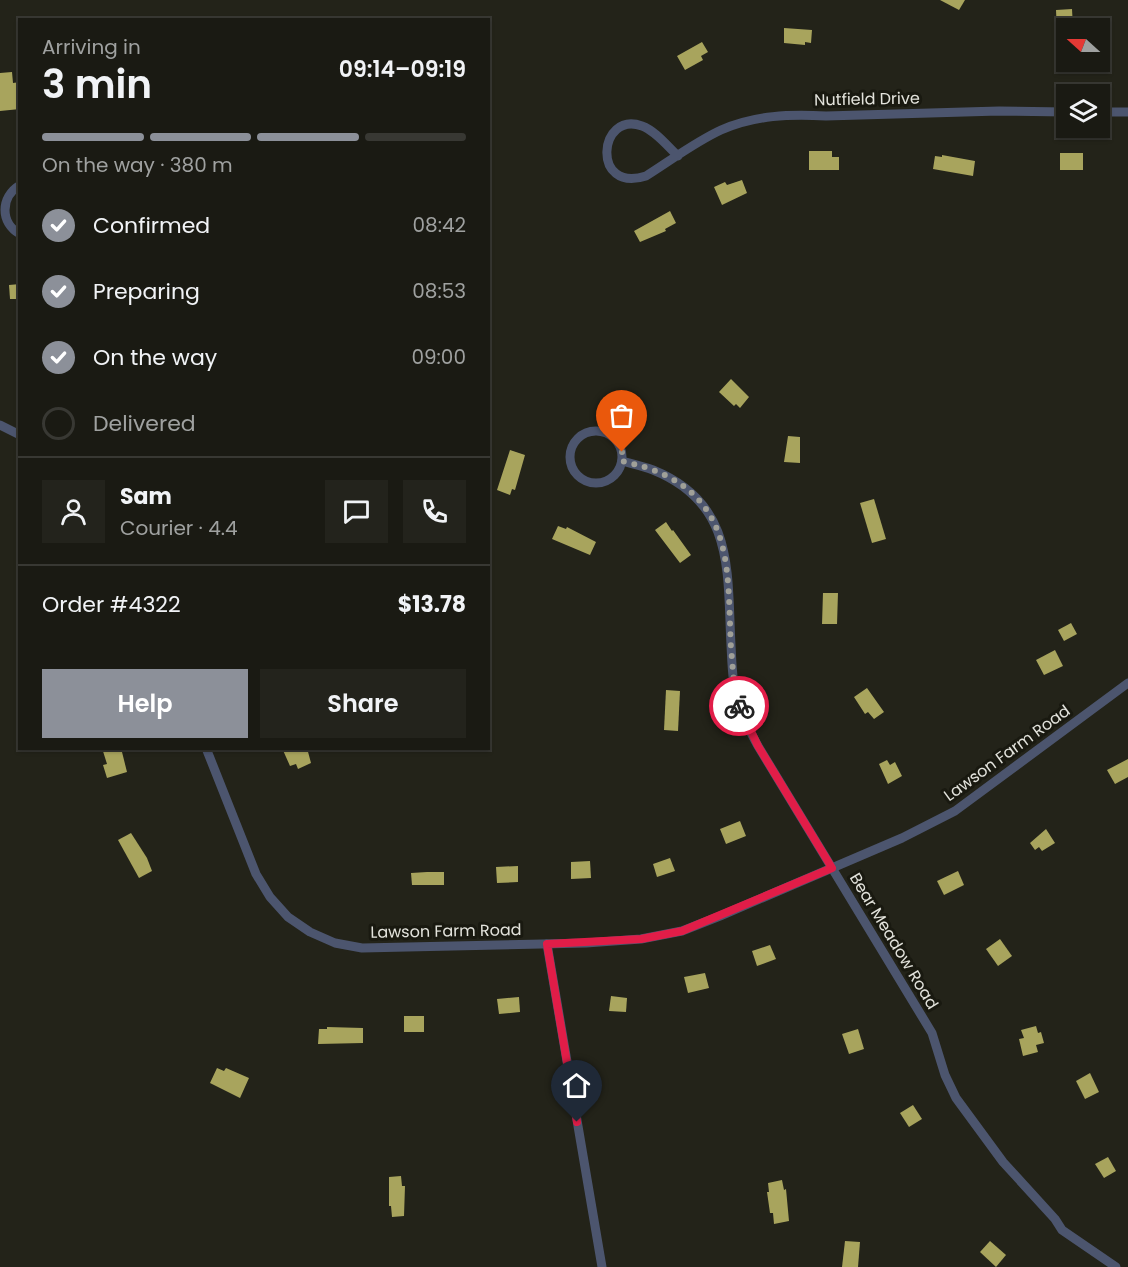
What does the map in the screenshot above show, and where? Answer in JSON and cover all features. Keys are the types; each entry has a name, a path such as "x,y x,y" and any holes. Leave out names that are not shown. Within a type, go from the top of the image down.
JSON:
{"street":[{"name":"Nutfield Drive","path":"678,156 649,130 633,124 617,130 607,143 607,161 612,169 619,175 637,179 646,176 719,131 759,118 802,115 1056,112"},
{"path":"1110,112 1128,112"},
{"path":"18,187 7,195 1,212 10,228 18,233"},
{"path":"0,425 18,434"},
{"path":"597,430 615,439 622,452 622,461 615,476 600,483 592,483 584,480 572,468 571,451 580,436 597,430"},
{"name":"Bear Meadow Road","path":"622,461 653,470 682,486 697,497 712,518 723,545 727,563 733,681 741,713 758,746 932,1033 945,1075 956,1098 1003,1162 1062,1230 1116,1267"},
{"name":"Lawson Farm Road","path":"207,750 262,886 288,917 310,932 335,943 362,948 547,944 641,939 682,931 902,838 955,811 1127,685"},
{"path":"547,944 602,1267"}],"building":[{"path":"940,0 965,0 959,10"},
{"path":"1072,9 1072,18 1056,18 1056,10"},
{"path":"784,28 812,30 811,43 805,42 805,45 784,43"},
{"path":"702,42 708,52 701,56 703,60 685,70 677,56"},
{"path":"12,72 13,83 18,82 18,109 0,111 0,73"},
{"path":"809,151 832,151 832,157 839,157 839,170 809,170"},
{"path":"1060,153 1083,153 1083,170 1060,170"},
{"path":"942,155 975,161 973,176 933,169 935,156 942,157"},
{"path":"742,180 747,193 722,205 714,187 725,182 727,185"},
{"path":"670,211 676,223 665,229 666,231 640,242 634,231"},
{"path":"18,284 18,299 10,299 9,285"},
{"path":"731,379 749,397 740,408 736,404 734,406 719,392"},
{"path":"788,436 800,437 800,463 784,462"},
{"path":"510,450 525,455 515,490 512,489 510,495 497,490"},
{"path":"874,499 886,539 872,543 860,503"},
{"path":"666,522 691,555 680,563 655,530"},
{"path":"558,526 566,529 567,527 596,542 590,555 552,539"},
{"path":"823,593 838,593 837,624 822,624"},
{"path":"1071,623 1077,634 1064,641 1058,630"},
{"path":"1055,650 1063,666 1044,675 1036,660"},
{"path":"867,688 884,712 874,719 868,712 865,714 854,697"},
{"path":"666,690 680,691 678,731 664,730"},
{"path":"103,750 122,750 127,772 107,778 103,765 107,764"},
{"path":"283,750 308,750 311,763 298,769 296,764 290,766"},
{"path":"1128,759 1128,777 1115,784 1107,770"},
{"path":"887,760 890,765 895,762 902,776 888,784 879,764"},
{"path":"740,821 746,836 726,844 720,829"},
{"path":"1046,829 1055,843 1042,851 1039,847 1035,850 1030,843"},
{"path":"131,833 147,858 152,871 139,878 118,840"},
{"path":"670,858 675,871 657,877 653,864"},
{"path":"590,861 591,878 571,879 571,862"},
{"path":"518,866 518,882 497,883 496,867"},
{"path":"958,871 964,885 944,895 937,881"},
{"path":"444,872 444,885 412,885 411,873"},
{"path":"1000,939 1012,956 998,966 986,949"},
{"path":"770,945 776,959 757,966 752,951"},
{"path":"705,973 709,988 688,993 684,977"},
{"path":"611,996 627,998 626,1012 609,1011"},
{"path":"519,997 520,1012 499,1014 497,999"},
{"path":"404,1016 424,1016 424,1032 404,1032"},
{"path":"1036,1026 1038,1033 1041,1032 1044,1043 1036,1045 1038,1052 1023,1056 1019,1039 1024,1038 1021,1030"},
{"path":"327,1027 363,1028 363,1043 318,1044 319,1029 327,1029"},
{"path":"858,1029 864,1049 849,1054 842,1034"},
{"path":"217,1068 224,1071 226,1068 249,1078 240,1098 210,1083"},
{"path":"1090,1073 1099,1092 1085,1099 1076,1081"},
{"path":"913,1105 922,1119 909,1127 900,1113"},
{"path":"1108,1157 1116,1171 1104,1178 1095,1164"},
{"path":"401,1176 402,1186 405,1186 404,1216 392,1217 391,1206 389,1206 389,1177"},
{"path":"782,1180 784,1190 786,1189 789,1221 774,1224 773,1213 770,1213 768,1183"},
{"path":"845,1241 860,1242 858,1267 842,1267"},
{"path":"990,1241 1006,1255 996,1267 980,1252"}],"way so far":[{"path":"622,452 622,461 668,477 697,497 708,510 716,525 727,563 733,681 739,706"}],"route":[{"path":"577,1122 547,944 641,939 682,931 832,868 758,746 739,706"}]}
